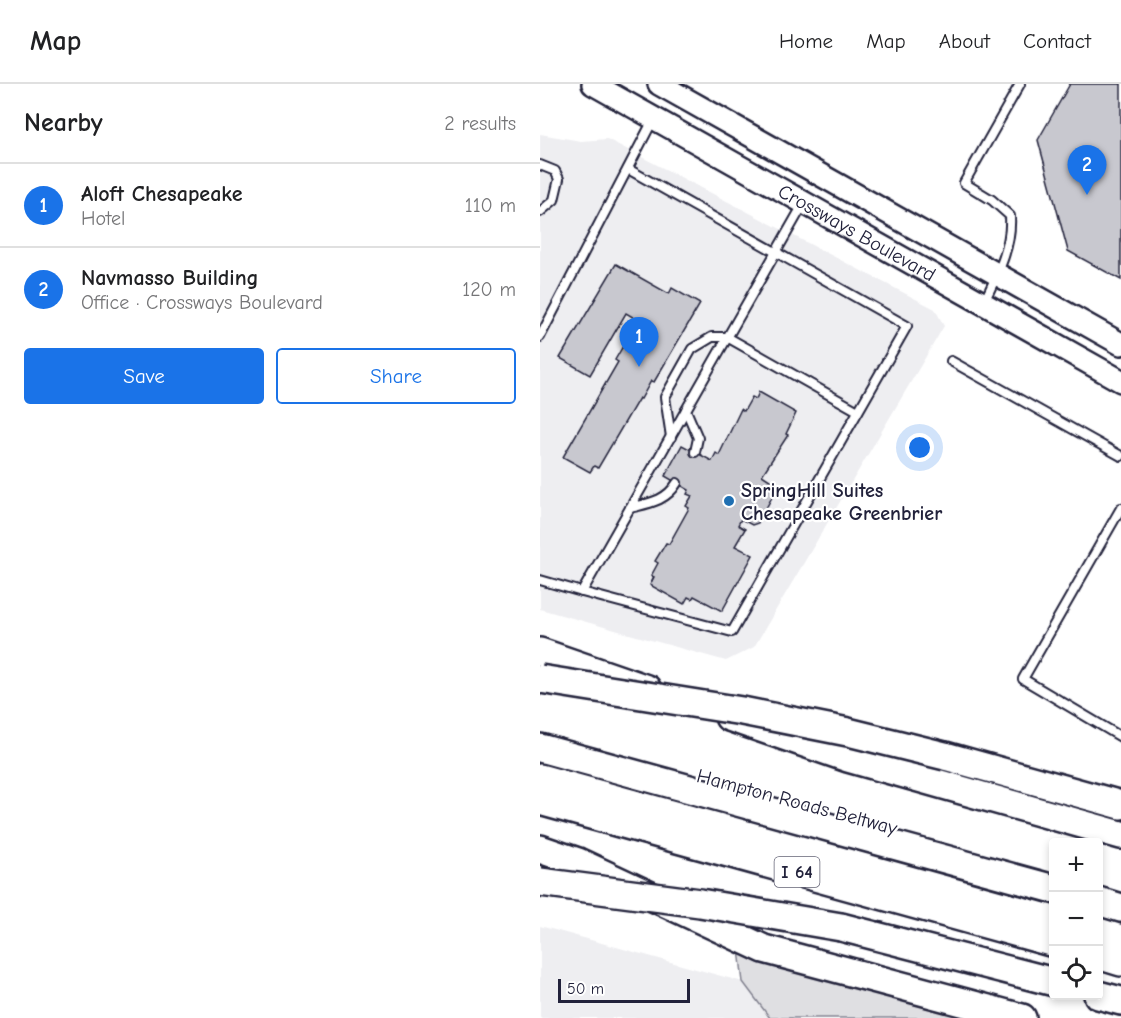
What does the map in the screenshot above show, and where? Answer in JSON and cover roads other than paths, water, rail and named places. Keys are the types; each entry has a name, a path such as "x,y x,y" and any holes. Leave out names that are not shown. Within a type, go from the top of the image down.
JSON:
{"highway":[{"path":"540,652 848,758 1121,835"},
{"path":"540,679 742,711 848,732 945,756 1121,805"},
{"name":"Hampton Roads Beltway","path":"540,732 1049,871"},
{"path":"540,748 1049,888"},
{"path":"540,778 1049,919"},
{"name":"I 64","path":"540,801 1049,942"},
{"path":"540,849 578,862 764,949 1022,1018"},
{"path":"540,882 700,903 841,927 1049,981"},
{"path":"1103,886 1121,891"},
{"path":"1103,903 1121,908"},
{"path":"1103,934 1121,939"},
{"path":"1103,957 1121,962"},
{"path":"1103,996 1121,1001"}],"street":[{"name":"Crossways Boulevard","path":"593,84 1121,381"},
{"name":"Crossways Boulevard","path":"668,86 1121,345"},
{"path":"655,117 668,86"}],"lane":[{"path":"983,303 998,275 1012,234 1010,216 992,200 964,183 1020,84"},
{"path":"540,337 655,117"},
{"path":"540,165 555,171 559,179 554,200 540,212"},
{"path":"540,580 732,632 907,326 628,169"},
{"path":"582,592 805,202"},
{"path":"670,437 665,397 692,349 712,337 727,337 858,411"},
{"path":"951,361 1121,456"},
{"path":"686,410 698,438 695,452"},
{"path":"630,508 660,500 671,493 677,483"},
{"path":"1121,508 1023,679 1121,737"}],"place":[{"name":"Navmasso Building","path":"1087,195"},
{"name":"Aloft Chesapeake","path":"639,367"},
{"name":"SpringHill Suites Chesapeake Greenbrier","path":"729,501"}]}
